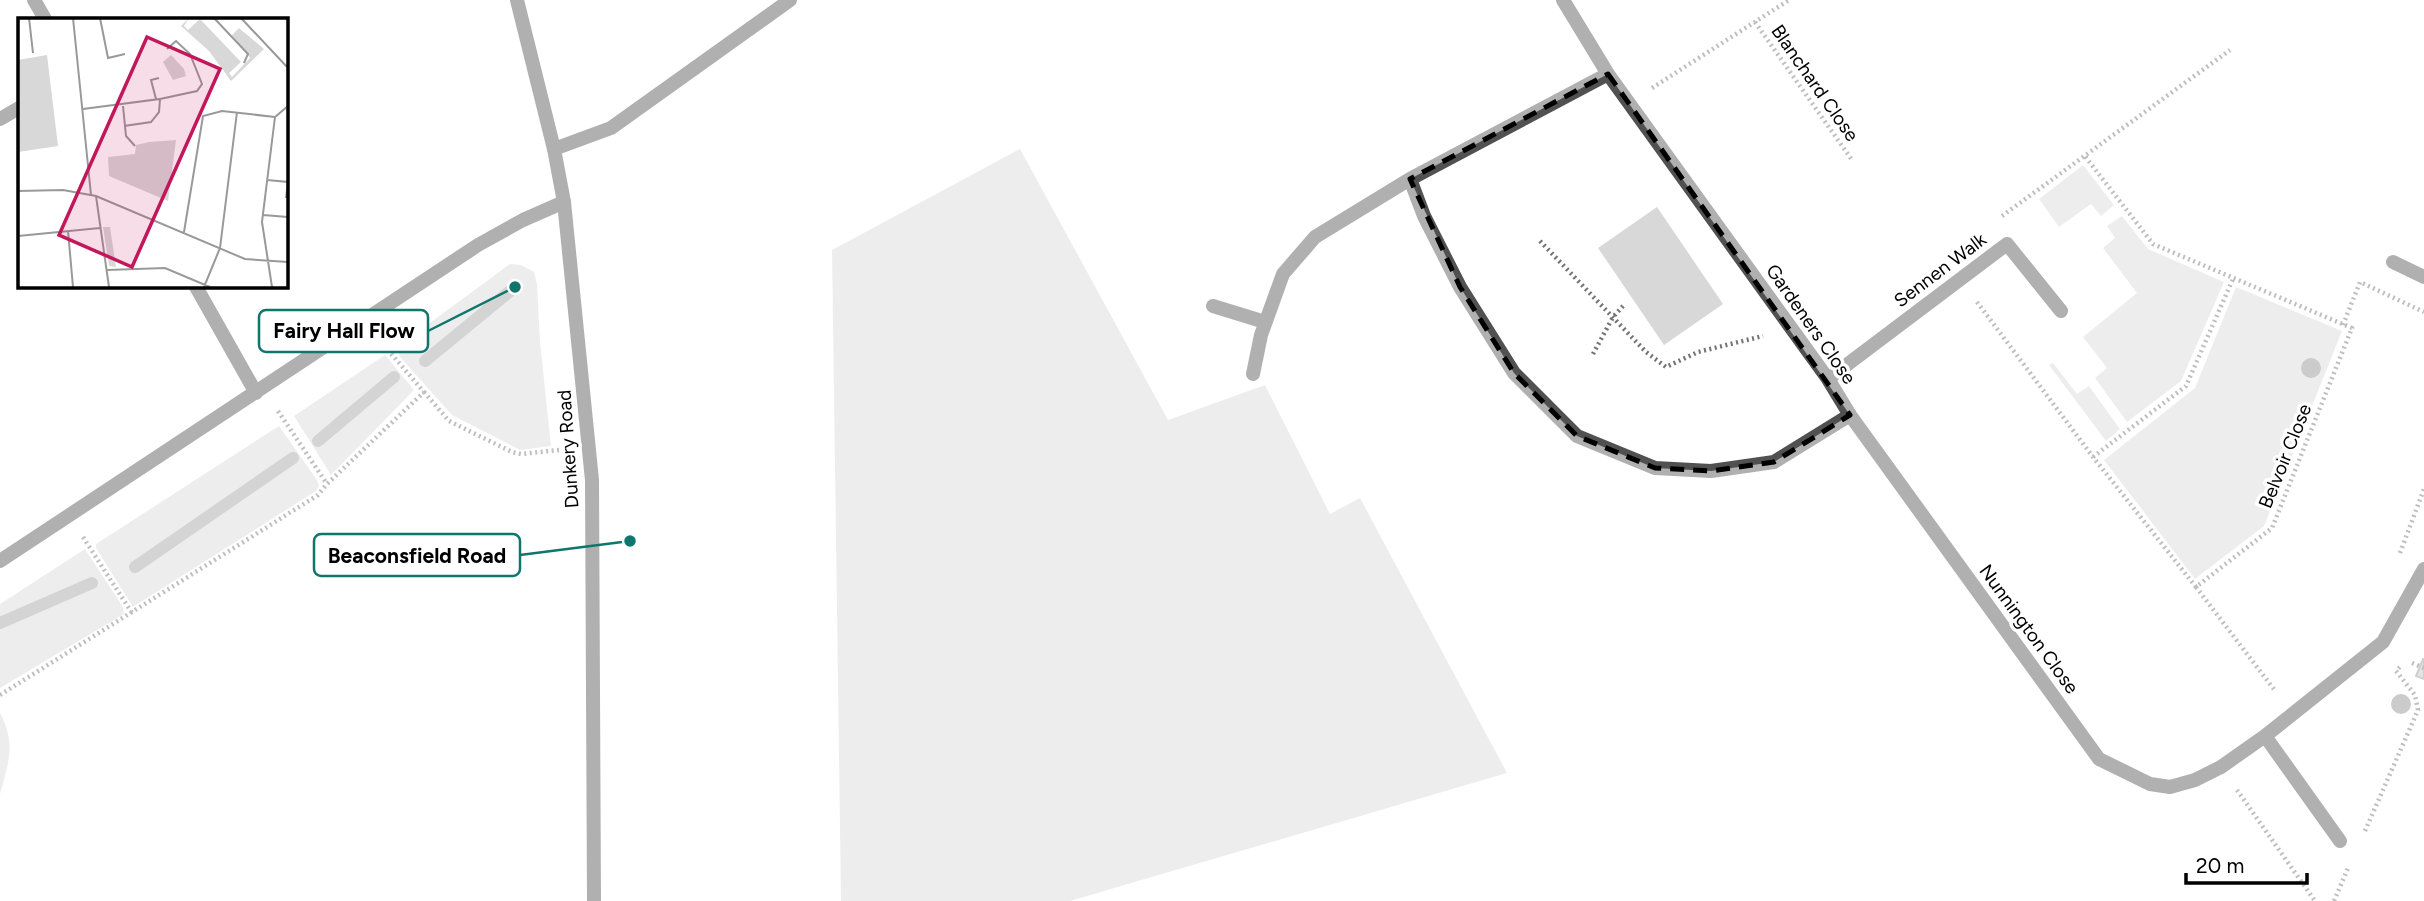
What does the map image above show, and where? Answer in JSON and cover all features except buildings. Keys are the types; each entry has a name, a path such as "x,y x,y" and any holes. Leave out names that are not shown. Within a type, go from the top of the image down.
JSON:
{"street":[{"path":"34,0 44,18"},
{"name":"Dunkery Road","path":"517,0 554,149 564,202 592,480 594,901"},
{"path":"554,149 611,128 790,0"},
{"name":"Gardeners Close","path":"1410,179 1424,216 1460,286 1514,373 1577,436 1655,468 1711,471 1774,462 1850,415 1828,379 1608,74 1563,0"},
{"path":"1253,374 1265,322 1283,274 1315,237 1410,179 1608,74"},
{"path":"0,119 18,109"},
{"path":"0,561 478,245 523,220 564,202"},
{"name":"Sennen Walk","path":"1828,379 2007,244 2061,311"},
{"path":"2393,262 2424,276"},
{"path":"196,287 256,393"},
{"path":"1213,306 1265,322"},
{"name":"Nunnington Close","path":"1850,415 2099,759 2150,784 2170,787 2195,780 2221,767 2265,736 2383,642 2424,569"},
{"path":"2265,736 2340,841"}],"path":[{"name":"Blanchard Close","path":"1630,102 1789,0"},
{"name":"Blanchard Close","path":"1755,22 1852,159"},
{"path":"1994,254 1989,226 2230,50"},
{"path":"2084,155 2153,244 2343,325 2360,282 2424,312"},
{"path":"1540,241 1646,352 1666,367 1698,352 1791,328"},
{"path":"1960,279 2093,457 2278,695 2288,687"},
{"path":"2093,457 2186,386 2233,279"},
{"path":"1593,354 1613,317 1624,305"},
{"name":"Belvoir Close","path":"2196,587 2272,528 2352,328 2343,325"},
{"path":"381,342 449,421 512,452 522,454 559,450"},
{"path":"0,695 318,495 424,392"},
{"path":"278,411 327,484"},
{"path":"2399,554 2424,489"},
{"path":"81,535 132,613"},
{"path":"2362,837 2418,710 2415,695 2396,671 2404,662"},
{"path":"2412,663 2424,668"},
{"path":"2221,767 2315,901"},
{"path":"2334,901 2351,863"}],"highlighted area":[{"path":"1608,74 1850,415 1774,462 1711,471 1655,468 1577,436 1514,373 1460,287 1410,179"}],"shaded area":[{"path":"1020,149 1168,420 1265,385 1330,514 1360,498 1507,773 1070,901 841,901 832,250"},
{"path":"2083,165 2114,205 2101,216 2091,204 2059,227 2039,199"},
{"path":"1657,207 1723,304 1664,345 1598,248"},
{"path":"2122,216 2148,249 2224,282 2181,381 2127,422 2095,378 2107,368 2083,337 2137,293 2103,248 2115,238 2107,226"},
{"path":"510,264 521,265 534,272 537,284 551,446 520,450 452,415 400,357 397,347"},
{"path":"2236,287 2342,331 2264,526 2195,579 2104,460 2195,388"},
{"path":"385,355 414,390 331,475 294,416"},
{"path":"2053,363 2077,394 2089,386 2120,429 2106,441 2049,365"},
{"path":"279,426 317,480 319,486 316,491 133,607 96,544"},
{"path":"85,549 123,607 124,614 0,688 0,604"},
{"path":"0,713 8,734 9,753 0,794"}],"waterway":[{"path":"425,361 515,287"},
{"path":"318,441 394,377"},
{"path":"135,567 293,458"},
{"path":"0,623 92,583"}],"place":[{"name":"Fairy Hall Flow","path":"515,287"},
{"name":"Beaconsfield Road","path":"630,541"}]}
